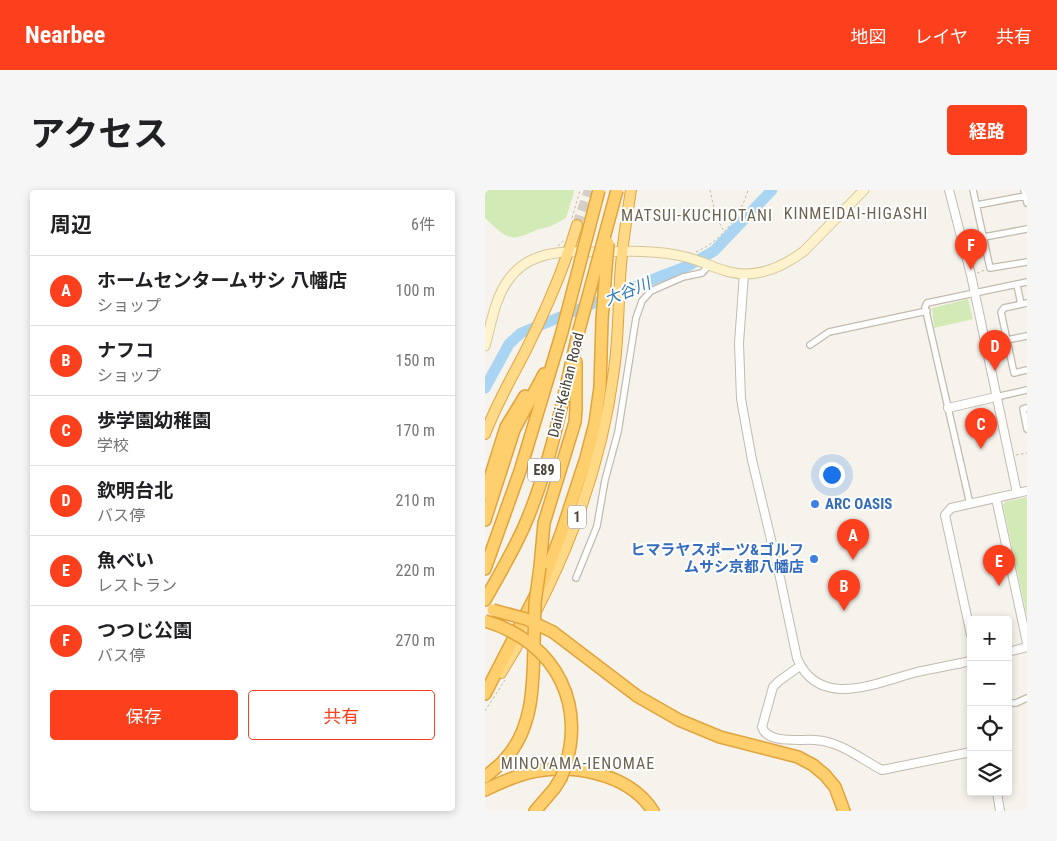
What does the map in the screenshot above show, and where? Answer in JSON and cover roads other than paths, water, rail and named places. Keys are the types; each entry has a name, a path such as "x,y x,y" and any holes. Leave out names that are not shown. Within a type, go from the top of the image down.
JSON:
{"highway":[{"path":"575,282 591,190"},
{"name":"Daini-Keihan Road","path":"485,569 507,512 562,332 599,190"},
{"path":"485,694 544,580 586,458 595,423 600,386 602,320 608,243 618,190"},
{"name":"Daini-Keihan Road","path":"485,600 523,529 534,501 556,428 577,336 618,190"},
{"name":"1","path":"485,694 498,677 534,616 553,578 592,476 608,414 615,368 622,252 631,190"},
{"path":"485,434 494,410 547,306 569,252 577,224"},
{"path":"485,778 506,759 516,744 529,712 532,693 535,603 544,523 575,422 577,336"},
{"path":"485,494 506,428 557,348"},
{"path":"485,520 514,430 553,361"},
{"path":"485,608 526,619 553,632 624,686 665,712 699,729 720,737 799,757 825,774 835,787 844,811"},
{"path":"485,621 511,630 530,643 547,659 561,681 569,701 572,726 569,753 561,778 554,790 535,811"},
{"path":"485,790 532,772 555,769 577,770 601,775 630,787 644,799 653,811"}],"main road":[{"path":"485,346 503,290 513,273 530,260 541,256 569,252 670,254 744,274 765,272 793,260 804,251 864,190"}],"street":[{"path":"949,190 971,275 973,294 1017,493"},
{"path":"973,190 990,268 1027,262"},
{"path":"977,206 1025,193 1027,203"},
{"path":"984,237 1027,229"},
{"path":"576,578 597,526 605,480 618,432 636,318 642,301 651,291 683,277 702,273 707,265"},
{"path":"744,274 739,343 741,399 752,460 800,666 818,682 832,688 848,690 967,662"},
{"path":"970,504 925,307 927,303 1027,282"},
{"path":"1017,285 1024,303 1004,308 1001,312 1014,373 1027,370"},
{"path":"810,345 829,332 927,311"},
{"path":"1006,340 1027,336"},
{"path":"948,408 1027,390"},
{"path":"1027,408 1023,409 1027,429"},
{"path":"967,617 946,524 945,515 947,510 1027,491"},
{"path":"996,498 1027,642"},
{"path":"1012,651 1027,647"},
{"path":"800,666 773,687 762,727 763,731 769,736 830,743 852,751 882,770 967,753"},
{"path":"1012,703 1027,698"},
{"path":"998,796 1000,811"}],"waterway":[{"name":"大谷川","path":"485,388 509,344 521,333 688,266 714,251 772,190"}],"tunnel":[{"path":"577,225 589,190"}],"place":[{"name":"つつじ公園","path":"971,270"},
{"name":"欽明台北","path":"995,371"},
{"name":"歩学園幼稚園","path":"981,449"},
{"name":"ARC OASIS","path":"815,504"},
{"name":"ヒマラヤスポーツ&ゴルフ ムサシ京都八幡店","path":"814,559"},
{"name":"ホームセンタームサシ 八幡店","path":"853,560"},
{"name":"魚べい","path":"999,586"},
{"name":"ナフコ","path":"844,611"}],"district":[{"name":"KINMEIDAI-HIGASHI","path":"856,213"},
{"name":"MATSUI-KUCHIOTANI","path":"697,215"},
{"name":"MINOYAMA-IENOMAE","path":"578,763"}]}
